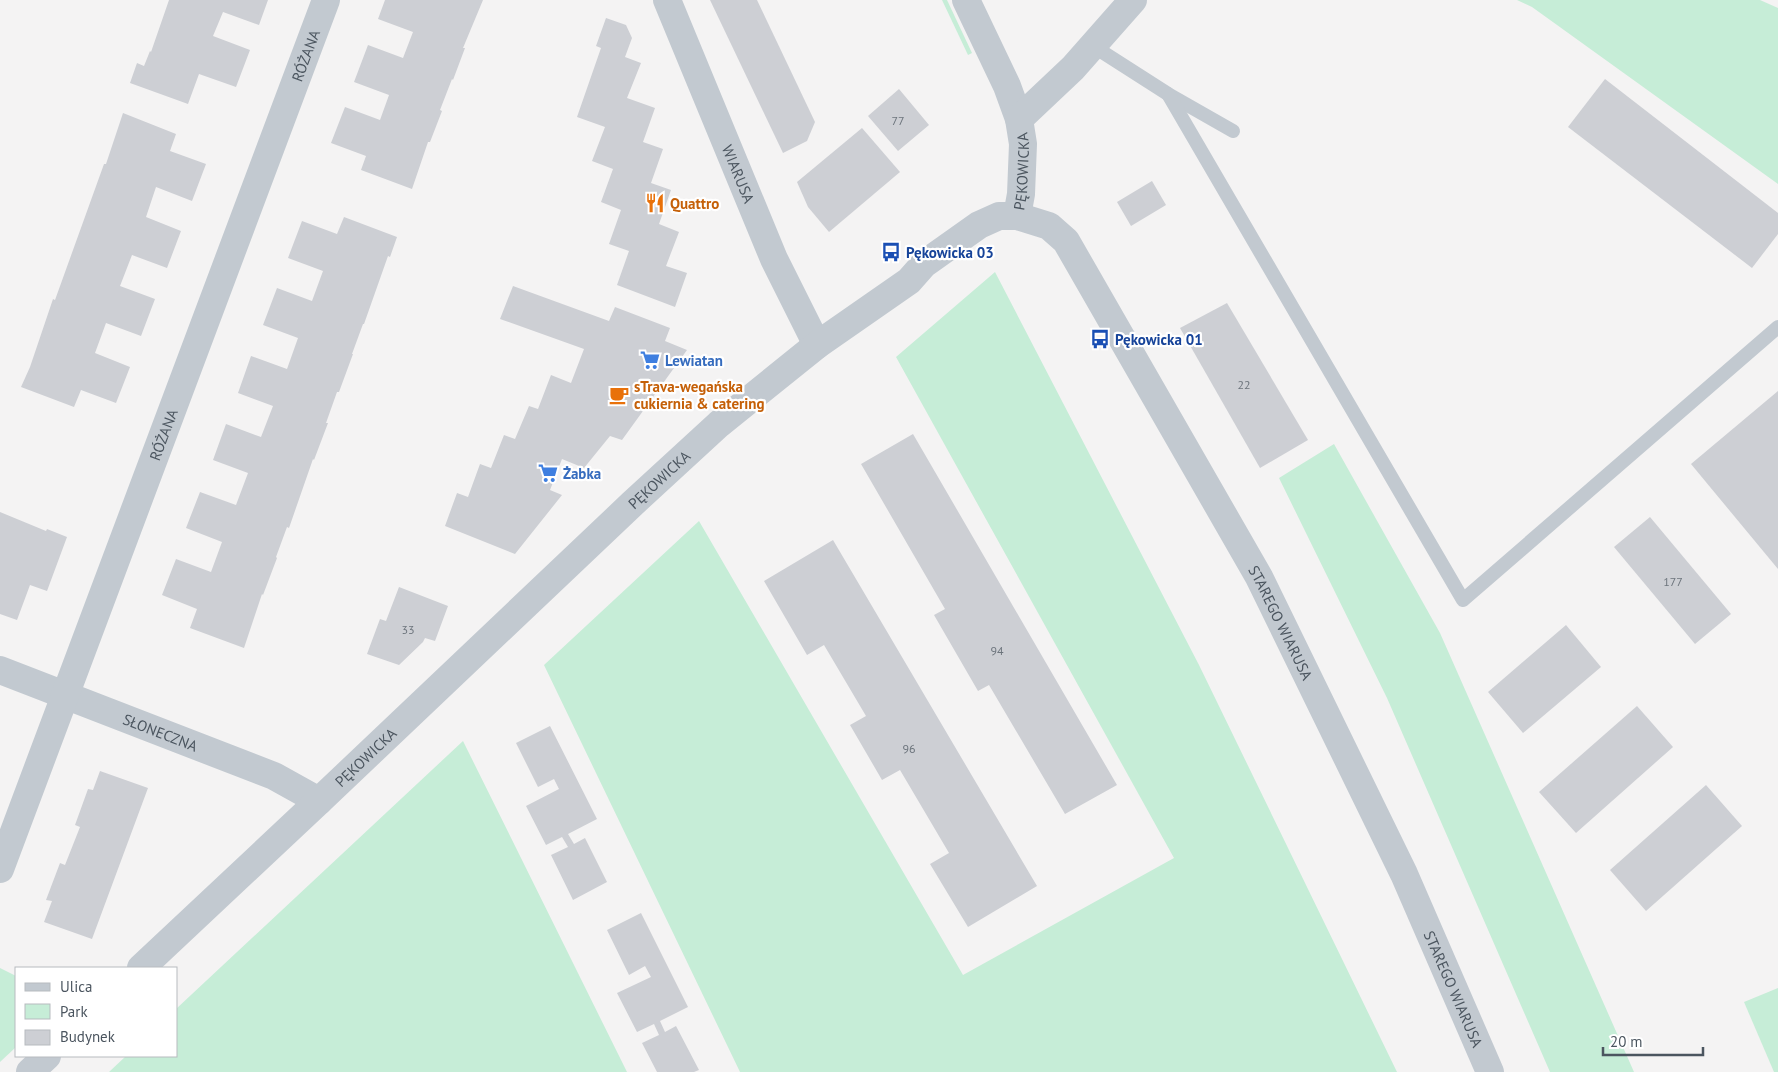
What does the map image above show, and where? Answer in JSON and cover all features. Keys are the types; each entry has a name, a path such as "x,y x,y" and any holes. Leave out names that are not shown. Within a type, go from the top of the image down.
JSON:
{"street":[{"name":"RÓŻANA","path":"0,870 326,0"},
{"name":"WIARUSA","path":"667,0 774,259 817,344"},
{"path":"966,0 1007,86 1019,119"},
{"name":"PĘKOWICKA","path":"142,967 719,424 817,344 909,281 924,264 979,225 999,216 1017,216 1021,194 1024,144 1019,119 1073,68 1133,0"},
{"name":"STAREGO WIARUSA","path":"1017,216 1049,226 1066,241 1259,577 1404,874 1490,1072"},
{"name":"SŁONECZNA","path":"0,670 274,776 319,801"},
{"path":"30,1072 46,1057"}],"lane":[{"path":"1094,46 1168,94 1233,131"},
{"path":"1168,94 1463,600 1778,327"}],"green space":[{"path":"942,0 947,0 972,53 968,55"},
{"path":"1517,0 1760,0 1778,8 1778,184 1532,7"},
{"path":"995,272 1199,665 1397,1072 740,1072 544,665 699,521 963,975 1174,858 896,357"},
{"path":"1334,444 1440,633 1634,1072 1550,1072 1387,698 1279,478"},
{"path":"463,741 627,1072 109,1072 125,1057 178,1057 178,1007"},
{"path":"0,968 15,976 15,1048 0,1062"},
{"path":"1778,988 1778,1072 1774,1072 1744,1002"}],"building":[{"path":"169,0 268,0 259,25 223,12 213,36 250,50 236,87 199,74 188,104 130,83 137,63 144,66 151,52"},
{"path":"385,0 483,0 463,48 465,48 440,110 442,111 430,142 428,142 412,189 361,170 366,156 331,143 345,107 380,120 389,95 354,82 368,45 403,58 413,32 378,19"},
{"path":"710,0 757,0 815,122 807,141 783,153"},
{"path":"606,18 626,25 632,38 625,57 641,63 627,98 655,108 643,142 663,149 651,183 671,190 659,224 679,232 666,266 687,273 675,307 617,285 629,251 609,244 621,210 601,202 613,169 592,161 605,127 577,117 601,48 596,46"},
{"path":"1605,79 1778,213 1778,234 1752,268 1568,127"},
{"path":"899,89 929,125 898,151 868,116"},
{"path":"123,113 176,134 170,151 206,164 192,201 156,187 146,217 181,231 167,268 132,255 120,286 155,299 141,336 106,323 95,353 130,367 116,403 81,390 74,407 21,387 30,367 53,299 55,300 104,164 106,164"},
{"path":"862,128 900,172 829,232 808,207 797,182"},
{"path":"1152,181 1166,205 1131,226 1117,202"},
{"path":"344,217 397,237 390,257 388,256 339,392 337,392 326,423 328,423 313,459 289,528 287,527 244,648 190,628 197,609 162,595 176,559 211,572 222,542 186,528 200,492 236,505 248,473 213,460 226,424 261,437 273,406 238,393 251,356 287,369 298,338 263,325 277,288 312,301 323,271 288,258 302,221 337,234"},
{"path":"513,286 609,321 615,307 670,328 665,341 687,350 622,440 610,436 584,468 562,459 550,490 562,495 515,554 445,526 457,493 468,497 480,464 491,468 504,435 515,439 529,406 538,409 551,375 571,383 584,349 500,319"},
{"path":"1227,303 1308,440 1260,468 1180,328"},
{"path":"1778,391 1778,569 1691,464"},
{"path":"913,434 1117,785 1065,814 989,685 978,691 934,615 945,609 861,464"},
{"path":"0,512 46,531 47,529 67,537 47,591 30,585 17,620 0,614"},
{"path":"1650,517 1731,614 1695,644 1614,547"},
{"path":"833,540 1037,886 968,927 930,864 949,853 900,770 882,780 850,725 866,716 824,645 807,655 764,581"},
{"path":"399,587 448,606 435,641 425,638 399,665 367,654 380,619 386,621"},
{"path":"1566,625 1601,667 1523,733 1488,692"},
{"path":"1637,706 1673,747 1576,833 1539,792"},
{"path":"550,726 597,819 568,834 574,844 585,838 607,882 573,900 551,855 568,847 562,837 546,845 526,806 559,789 554,779 538,787 516,743"},
{"path":"100,771 148,788 92,939 44,922 52,901 46,900 60,863 65,865 80,827 75,825 88,789 93,790"},
{"path":"1706,785 1742,826 1646,911 1610,870"},
{"path":"641,913 688,1007 660,1021 665,1032 676,1026 699,1070 694,1072 657,1072 642,1043 659,1035 654,1024 637,1032 617,993 651,977 645,966 629,975 607,930"}],"place":[{"name":"Quattro","path":"655,203"},
{"name":"Pękowicka 03","path":"891,252"},
{"name":"Pękowicka 01","path":"1100,339"},
{"name":"Lewiatan","path":"650,360"},
{"name":"sTrava-wegańska cukiernia & catering","path":"619,395"},
{"name":"Żabka","path":"548,473"}]}
